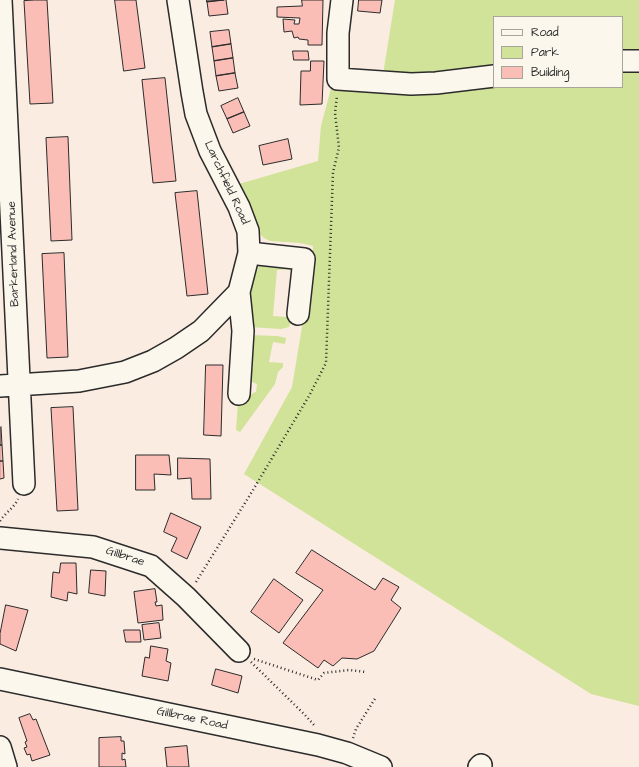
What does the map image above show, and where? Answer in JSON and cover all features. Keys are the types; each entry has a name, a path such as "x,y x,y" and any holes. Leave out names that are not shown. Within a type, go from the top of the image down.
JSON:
{"street":[{"name":"Barkerland Avenue","path":"1,0 10,385 24,484"},
{"name":"Larchfield Road","path":"10,385 79,381 125,372 153,361 201,331 239,292 250,253 248,231 240,207 210,151 196,114 178,0"},
{"path":"342,0 338,33 338,79 411,84 436,83 493,76"},
{"path":"623,61 639,61"},
{"path":"250,253 304,259 298,314"},
{"path":"239,292 242,331 239,394"},
{"name":"Gillbrae","path":"0,538 93,547 152,566 243,653"},
{"name":"Gillbrae Road","path":"0,679 318,745 347,753 381,767"},
{"path":"0,747 6,767"}],"path":[{"path":"186,597 253,490 309,396 326,363 333,172 339,148 335,113 338,79"},
{"path":"0,521 16,504 24,484"},
{"path":"243,653 318,680 324,673 349,670 366,672"},
{"path":"243,653 318,730 318,745"},
{"path":"347,753 356,729 376,697"}],"green space":[{"path":"395,0 639,0 639,706 591,694 244,474 292,387 312,267 313,246 300,243 270,241 264,238 259,233 246,195 239,184 318,161 321,126 333,81 380,93"},
{"path":"293,264 293,269 277,270 273,316 290,318 289,327 281,329 249,327 245,300 259,266"},
{"path":"250,335 277,336 286,338 285,344 273,342 269,362 283,363 283,367 278,372 275,384 240,432 236,430 238,403 248,403 251,395 256,392 257,384 252,382 249,378"}],"building":[{"path":"47,0 53,103 30,104 24,1"},
{"path":"115,0 136,0 145,68 124,71"},
{"path":"207,0 224,0 207,2"},
{"path":"226,0 228,14 209,16 207,2"},
{"path":"302,0 323,0 322,45 308,45 308,40 299,39 298,37 294,38 292,31 284,32 283,19 295,20 294,24 299,24 300,18 277,17 277,7 302,6"},
{"path":"359,0 382,0 380,13 358,11"},
{"path":"229,30 231,44 212,47 210,32"},
{"path":"231,44 233,58 214,61 212,47"},
{"path":"293,51 308,51 309,60 294,60"},
{"path":"233,58 235,73 216,76 214,61"},
{"path":"311,61 324,61 322,104 300,105 301,71 310,71"},
{"path":"235,73 238,88 219,91 216,76"},
{"path":"165,78 176,181 153,183 142,80"},
{"path":"238,98 244,112 227,119 221,106"},
{"path":"244,112 250,126 233,133 227,119"},
{"path":"68,137 72,240 51,241 46,138"},
{"path":"288,139 292,159 263,165 259,146"},
{"path":"197,191 208,294 187,296 175,193"},
{"path":"64,253 68,357 47,358 42,254"},
{"path":"206,365 223,365 221,436 204,435"},
{"path":"73,407 78,510 57,511 51,408"},
{"path":"1,427 2,445 0,445 0,428"},
{"path":"0,445 2,445 3,461 0,461"},
{"path":"136,455 169,455 171,475 154,474 155,490 136,490"},
{"path":"178,458 210,459 211,499 192,499 191,478 178,479"},
{"path":"0,461 3,461 4,478 0,479"},
{"path":"171,513 201,527 187,559 171,551 177,538 164,532"},
{"path":"312,550 375,590 383,578 399,587 391,600 401,608 374,651 357,659 342,658 333,666 324,660 318,668 283,643 323,590 296,573"},
{"path":"61,563 76,563 77,594 68,592 67,601 51,597 53,572 59,573"},
{"path":"91,570 106,571 105,596 89,593"},
{"path":"274,579 303,600 279,633 251,612"},
{"path":"155,589 157,602 155,602 156,606 162,605 163,620 138,623 134,592"},
{"path":"6,605 28,610 16,651 0,644 0,634"},
{"path":"159,623 161,638 144,640 142,625"},
{"path":"124,630 140,630 141,642 126,642"},
{"path":"151,646 168,649 166,661 171,663 168,681 142,676 145,657 149,658"},
{"path":"216,669 242,676 238,693 212,685"},
{"path":"30,714 33,720 36,719 50,755 32,761 30,754 27,755 24,748 27,747 25,742 27,741 19,718"},
{"path":"121,737 121,741 124,741 125,754 122,753 122,760 125,759 126,767 99,767 99,738"},
{"path":"187,746 189,767 167,767 165,748"}]}
